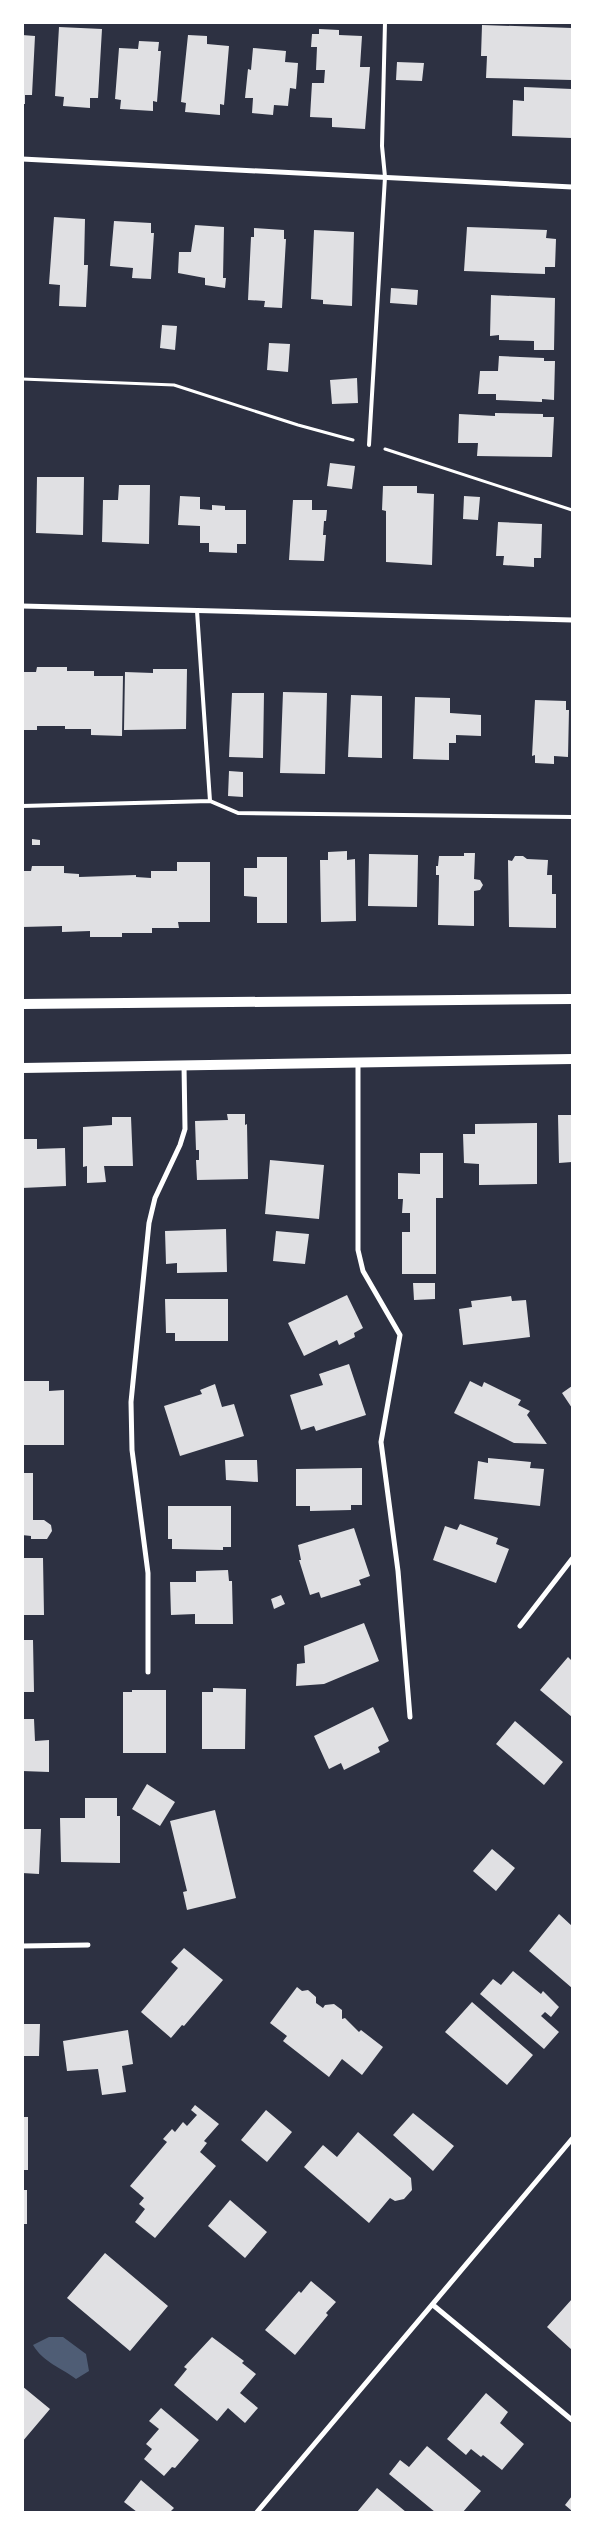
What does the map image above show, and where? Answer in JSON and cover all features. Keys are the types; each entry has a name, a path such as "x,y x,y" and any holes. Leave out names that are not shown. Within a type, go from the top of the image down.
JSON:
{"main road":[{"path":"22,1004 572,999"},
{"path":"22,1068 572,1059"}],"street":[{"path":"22,159 572,187"},
{"path":"22,606 572,620"},
{"path":"358,1064 358,1250 363,1271 400,1334 381,1442 398,1571 410,1717"},
{"path":"148,1672 148,1573 132,1450 132,1382 149,1223 156,1198 186,1129 184,1065"},
{"path":"520,1626 572,1559"},
{"path":"22,1946 88,1945"},
{"path":"257,2512 572,2139"},
{"path":"433,2305 572,2420"}],"lane":[{"path":"369,445 385,177 382,146 386,22"},
{"path":"197,611 210,801"},
{"path":"22,806 210,801 238,813 572,817"}],"path":[{"path":"22,379 174,385 572,510"}],"water":[{"path":"49,2337 63,2337 86,2354 89,2371 76,2379 42,2356 33,2345"}],"building":[{"path":"482,25 572,28 572,80 486,78 487,56 481,56"},
{"path":"59,27 102,29 98,98 90,98 90,108 63,106 64,97 55,96"},
{"path":"319,29 339,30 339,35 362,36 360,67 370,67 365,129 332,127 332,118 310,117 312,83 324,83 325,70 316,70 317,47 311,47 312,34 319,34"},
{"path":"22,35 35,36 32,95 25,95 25,104 22,104"},
{"path":"188,35 207,36 207,44 229,46 224,105 220,104 220,115 185,112 186,103 181,102"},
{"path":"139,41 159,42 158,51 161,51 157,102 153,101 153,111 120,109 121,100 115,99 119,48 138,49"},
{"path":"253,48 286,51 285,62 298,63 296,89 290,88 288,106 274,105 273,115 252,113 253,98 245,98 248,69 251,70"},
{"path":"397,62 424,63 422,81 396,80"},
{"path":"524,87 572,89 572,138 512,136 513,100 524,101"},
{"path":"54,217 85,219 84,265 88,265 86,307 59,306 60,285 49,284"},
{"path":"114,221 151,223 151,233 154,233 151,279 132,278 133,268 110,266"},
{"path":"195,225 224,227 223,278 226,278 225,288 205,285 205,278 178,273 179,252 191,252"},
{"path":"467,227 547,230 546,238 556,239 555,267 545,267 545,274 464,271"},
{"path":"254,228 284,230 284,239 286,239 282,308 264,307 265,301 248,300 251,237 254,237"},
{"path":"314,230 354,232 352,306 323,304 323,300 311,299"},
{"path":"391,288 418,290 417,305 390,303"},
{"path":"491,295 555,298 554,350 534,350 534,341 499,340 499,335 490,336"},
{"path":"162,325 177,326 175,350 160,348"},
{"path":"269,343 290,344 288,372 267,370"},
{"path":"499,356 544,358 544,361 555,361 554,400 542,399 542,402 496,400 496,394 478,394 480,371 498,371"},
{"path":"357,378 358,403 332,404 330,380"},
{"path":"495,413 543,414 543,417 554,417 552,457 477,456 478,443 458,443 459,414 495,416"},
{"path":"330,463 355,466 352,489 327,486"},
{"path":"37,477 84,477 83,535 36,533"},
{"path":"119,485 150,485 149,544 102,542 103,500 118,500"},
{"path":"383,486 417,486 417,493 434,494 432,565 386,562 386,511 382,510"},
{"path":"180,496 200,497 200,509 212,510 212,505 225,506 225,510 246,510 246,544 237,544 237,553 209,552 209,543 200,543 200,526 178,525"},
{"path":"464,496 480,497 478,520 463,519"},
{"path":"293,500 312,500 312,510 327,510 323,535 326,535 324,561 289,560"},
{"path":"498,522 542,524 541,558 534,558 534,567 503,565 504,556 496,556"},
{"path":"37,667 67,667 67,671 94,671 94,676 123,676 122,736 91,735 91,729 65,729 65,726 37,726 37,730 22,730 22,672 36,672"},
{"path":"153,669 187,669 186,729 124,730 125,672 153,673"},
{"path":"283,692 327,693 325,774 280,773"},
{"path":"232,693 264,693 263,758 229,757"},
{"path":"351,695 382,696 382,758 348,757"},
{"path":"415,697 450,698 450,713 481,715 481,736 456,735 456,743 449,743 449,760 413,759"},
{"path":"535,700 566,701 566,710 569,710 568,757 554,756 554,764 535,763 535,755 532,756"},
{"path":"229,771 243,772 243,797 228,796"},
{"path":"32,839 40,840 40,845 32,845"},
{"path":"347,851 347,860 355,859 356,921 321,922 320,860 328,860 328,852"},
{"path":"464,853 475,853 474,879 480,880 483,885 480,890 474,891 474,926 438,925 439,875 436,875 436,866 438,866 439,856 464,856"},
{"path":"369,854 418,855 417,907 368,906"},
{"path":"515,856 523,856 527,859 548,860 547,875 552,875 552,894 556,894 556,928 509,927 508,860 512,861"},
{"path":"257,857 287,857 287,923 257,923 257,897 244,896 244,868 257,868"},
{"path":"177,862 210,862 210,922 178,922 179,928 152,928 152,933 122,933 122,937 90,937 90,931 62,932 62,926 22,927 22,871 31,871 32,866 64,866 64,873 79,874 79,877 136,875 136,877 151,878 151,871 177,871"},
{"path":"227,1114 245,1114 245,1125 247,1124 248,1179 197,1180 196,1160 199,1160 199,1150 196,1150 195,1121 228,1120"},
{"path":"558,1115 572,1115 572,1162 559,1163"},
{"path":"112,1117 131,1117 133,1166 104,1166 106,1182 87,1183 87,1166 83,1167 83,1127 112,1125"},
{"path":"537,1123 537,1184 479,1185 479,1164 464,1163 463,1134 475,1134 475,1124"},
{"path":"22,1139 37,1139 37,1149 65,1148 66,1186 22,1188"},
{"path":"420,1153 443,1153 443,1198 436,1198 436,1274 402,1274 402,1232 410,1232 410,1213 402,1213 403,1199 398,1199 398,1173 420,1174"},
{"path":"270,1160 324,1165 319,1219 265,1214"},
{"path":"226,1229 227,1272 177,1273 177,1263 166,1264 165,1231"},
{"path":"276,1231 309,1234 305,1264 273,1261"},
{"path":"413,1283 435,1283 435,1299 414,1300"},
{"path":"347,1295 363,1328 354,1333 355,1337 339,1345 337,1340 304,1356 288,1323"},
{"path":"511,1296 512,1301 526,1300 530,1337 463,1345 459,1309 472,1307 471,1301"},
{"path":"165,1299 228,1299 228,1341 175,1341 175,1333 166,1333"},
{"path":"349,1364 366,1415 316,1431 314,1426 301,1430 290,1395 323,1385 319,1374"},
{"path":"22,1381 49,1381 49,1391 64,1390 64,1445 22,1445"},
{"path":"470,1381 482,1387 484,1382 521,1400 518,1405 530,1411 527,1415 547,1444 514,1443 454,1413"},
{"path":"215,1384 222,1407 234,1404 244,1436 180,1456 164,1406 202,1394 200,1390"},
{"path":"572,1386 572,1408 562,1393"},
{"path":"488,1458 531,1462 530,1468 544,1469 540,1506 474,1499 478,1461 488,1463"},
{"path":"225,1460 257,1460 258,1482 226,1480"},
{"path":"362,1468 362,1505 351,1505 351,1510 310,1511 310,1506 296,1506 296,1469"},
{"path":"22,1473 33,1473 33,1520 44,1520 51,1525 52,1531 47,1539 31,1539 31,1536 22,1535"},
{"path":"168,1506 231,1506 231,1547 223,1547 223,1550 172,1549 172,1539 168,1539"},
{"path":"460,1524 498,1538 496,1544 509,1549 496,1583 433,1560 445,1526 457,1530"},
{"path":"354,1528 370,1576 359,1580 361,1585 321,1598 319,1592 310,1595 299,1560 301,1560 298,1545"},
{"path":"22,1558 43,1558 44,1615 22,1615"},
{"path":"228,1570 229,1581 232,1581 233,1624 195,1624 195,1614 171,1615 170,1582 196,1582 196,1571"},
{"path":"281,1595 285,1604 274,1609 271,1599"},
{"path":"364,1623 379,1661 324,1684 296,1686 297,1664 305,1663 304,1646"},
{"path":"22,1640 33,1640 34,1692 22,1692"},
{"path":"568,1657 572,1661 572,1717 540,1690"},
{"path":"213,1688 246,1689 245,1749 202,1749 202,1692 213,1692"},
{"path":"132,1690 166,1690 166,1753 123,1753 123,1692 132,1692"},
{"path":"373,1707 389,1741 378,1747 380,1752 344,1770 341,1763 329,1769 314,1736"},
{"path":"22,1719 34,1719 35,1741 49,1740 49,1772 22,1771"},
{"path":"515,1721 563,1762 544,1785 496,1744"},
{"path":"147,1784 175,1802 160,1826 132,1809"},
{"path":"85,1798 117,1798 117,1816 120,1816 120,1863 61,1862 60,1818 85,1818"},
{"path":"215,1810 236,1898 187,1910 183,1892 187,1891 170,1821"},
{"path":"22,1829 41,1829 39,1874 22,1873"},
{"path":"492,1849 515,1868 496,1891 473,1871"},
{"path":"559,1914 572,1926 572,1988 529,1951"},
{"path":"184,1948 223,1980 184,2026 182,2025 171,2038 141,2012 178,1968 171,1962"},
{"path":"513,1971 541,1994 543,1991 559,2007 551,2017 545,2012 541,2016 559,2032 544,2049 480,1994 493,1979 501,1985"},
{"path":"297,1987 302,1991 308,1990 316,1997 316,2003 323,2008 325,2005 334,2004 342,2010 342,2019 345,2018 359,2032 361,2030 383,2047 362,2075 342,2059 329,2077 283,2041 287,2036 270,2023"},
{"path":"472,2002 533,2055 507,2085 445,2032"},
{"path":"22,2024 40,2024 39,2056 22,2056"},
{"path":"128,2030 133,2064 122,2066 126,2092 102,2095 98,2069 67,2071 63,2041"},
{"path":"195,2105 219,2124 204,2141 207,2143 200,2152 216,2166 155,2238 135,2222 145,2209 139,2204 144,2198 130,2186 167,2142 163,2139 172,2129 175,2132 183,2122 187,2126 197,2115 191,2110"},
{"path":"266,2110 292,2132 267,2162 241,2140"},
{"path":"413,2113 454,2146 433,2171 393,2135"},
{"path":"22,2117 28,2117 28,2170 22,2170"},
{"path":"358,2132 411,2178 412,2190 404,2199 395,2201 390,2198 369,2223 304,2167 323,2145 337,2157"},
{"path":"22,2190 27,2190 27,2224 22,2224"},
{"path":"230,2200 267,2232 245,2258 208,2226"},
{"path":"105,2253 168,2306 130,2351 67,2298"},
{"path":"311,2281 336,2302 326,2313 328,2315 295,2355 265,2330 299,2291 301,2293"},
{"path":"572,2299 572,2350 547,2327"},
{"path":"212,2337 244,2361 242,2363 256,2374 240,2393 258,2408 245,2423 228,2408 217,2421 174,2385 187,2369 184,2367"},
{"path":"22,2386 50,2409 22,2442"},
{"path":"486,2393 508,2412 500,2423 524,2444 502,2470 483,2455 481,2457 471,2449 466,2455 447,2439"},
{"path":"161,2408 199,2440 175,2468 172,2467 164,2476 144,2459 152,2449 146,2444 159,2429 149,2421"},
{"path":"427,2446 481,2491 463,2512 435,2512 389,2474 400,2460 409,2467"},
{"path":"141,2480 174,2508 170,2512 137,2512 124,2502"},
{"path":"377,2488 406,2512 357,2512"},
{"path":"572,2496 572,2511 565,2505"}]}
